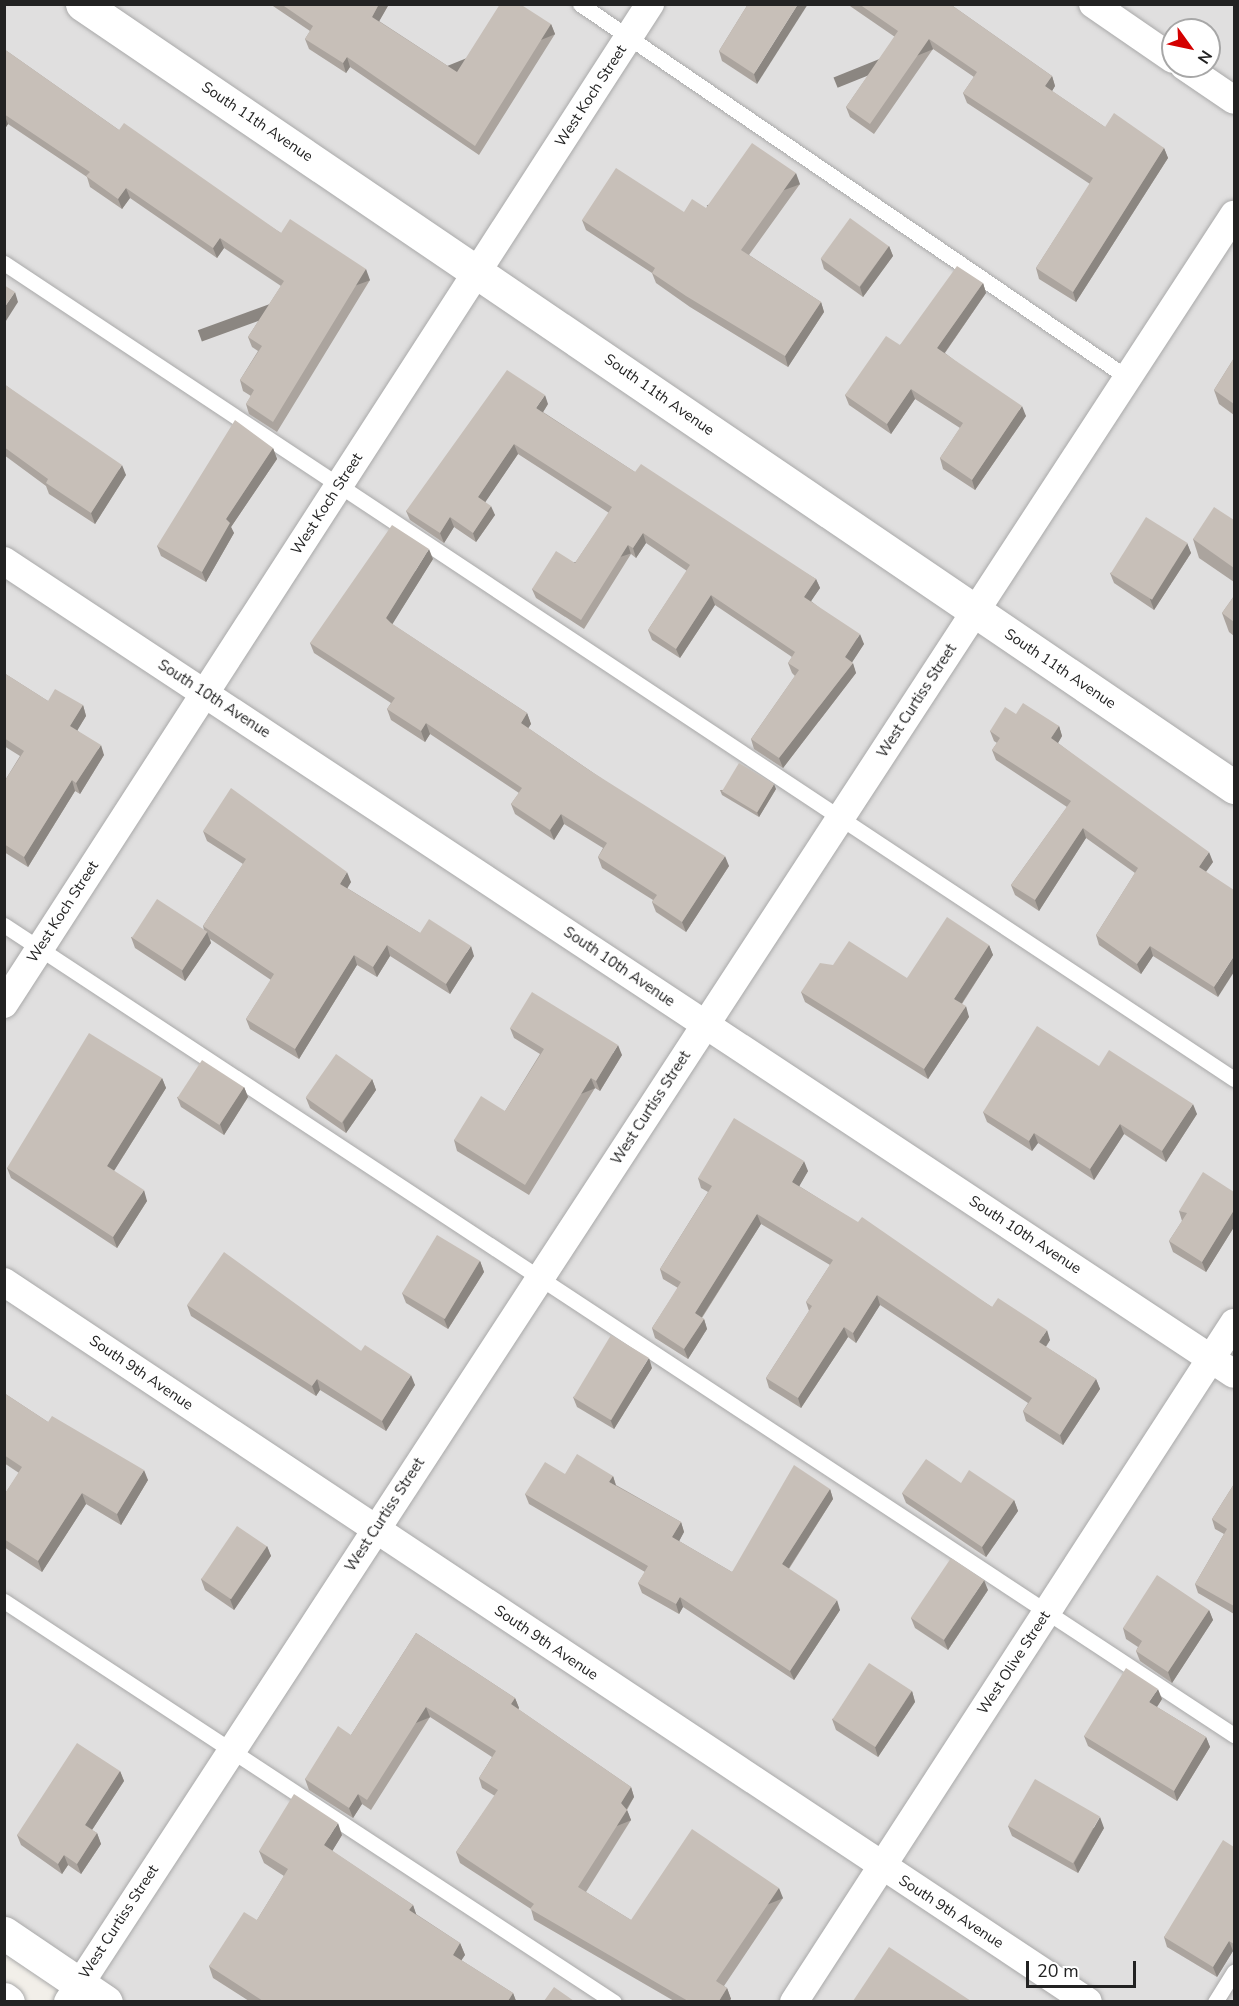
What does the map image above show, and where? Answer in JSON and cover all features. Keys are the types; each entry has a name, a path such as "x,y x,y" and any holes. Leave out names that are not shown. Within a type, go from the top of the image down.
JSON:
{"street":[{"name":"South 11th Avenue","path":"82,4 478,270 1234,787"},
{"name":"West Koch Street","path":"4,1004 650,4"},
{"path":"1093,4 1161,51"},
{"path":"1202,78 1234,100"},
{"name":"West Curtiss Street","path":"73,1993 1234,215"},
{"name":"South 10th Avenue","path":"4,561 1223,1366"},
{"name":"South 9th Avenue","path":"4,1282 882,1867 1088,2001"},
{"name":"West Olive Street","path":"794,2001 1047,1612 1223,1366 1234,1323"},
{"path":"4,1934 73,1993 106,2001"}],"lane":[{"path":"580,4 1128,378"},
{"path":"4,263 1234,1079"},
{"path":"4,926 1234,1736"},
{"path":"4,1601 230,1752 614,2001"},
{"path":"1215,2001 1234,1972"}],"shaded area":[{"path":"4,5 1234,5 1234,2001 124,2001 5,1922"}],"building":[{"path":"281,4 379,4 372,17 457,72 500,4 520,4 551,24 475,146 347,57 343,63 305,39 313,26"},
{"path":"748,4 798,4 754,74 719,51"},
{"path":"859,4 950,4 1052,76 1045,86 1105,127 1114,113 1164,148 1073,292 1036,268 1093,178 963,93 977,72 929,39 870,124 846,107 898,31"},
{"path":"4,49 119,130 124,123 281,233 290,219 366,269 273,422 246,404 254,390 240,380 262,346 248,337 284,281 220,238 213,248 126,188 118,199 86,176 90,172 4,114"},
{"path":"752,143 796,173 741,250 821,302 785,356 686,296 652,273 655,268 582,220 616,168 684,212 692,199 706,208"},
{"path":"850,218 889,246 859,287 821,258"},
{"path":"957,266 983,283 937,348 1022,406 972,480 940,458 963,423 911,389 887,424 845,395 886,336 900,345"},
{"path":"4,285 15,292 4,308"},
{"path":"1234,358 1234,404 1214,390"},
{"path":"507,370 545,395 536,408 635,472 641,464 816,579 804,597 860,634 845,657 853,663 779,758 751,739 799,670 788,663 795,652 711,595 676,649 648,630 690,565 643,533 633,548 628,545 581,620 532,589 556,551 575,563 612,507 514,444 478,497 491,506 473,533 450,517 440,533 406,511"},
{"path":"4,384 122,465 91,513 46,483 48,479 4,447"},
{"path":"235,420 273,448 226,519 230,523 202,572 157,546"},
{"path":"1214,507 1234,520 1234,568 1193,539"},
{"path":"1146,517 1188,543 1152,600 1110,574"},
{"path":"392,525 429,549 386,618 391,623 527,713 521,723 589,770 725,856 682,922 652,902 657,895 598,857 607,843 561,814 550,830 511,804 522,788 426,723 421,731 387,709 395,698 310,643"},
{"path":"1234,596 1234,622 1222,613"},
{"path":"4,673 48,701 55,689 83,705 70,726 101,745 76,783 72,780 24,857 4,844 4,782 24,751 4,738"},
{"path":"1023,703 1059,726 1051,738 1209,852 1199,867 1234,890 1234,956 1214,987 1150,946 1137,964 1096,935 1138,868 1083,828 1035,900 1011,885 1071,801 992,750 1000,738 990,731 1005,707 1016,714"},
{"path":"739,763 774,784 757,812 722,791"},
{"path":"231,788 347,872 340,884 420,933 429,919 471,946 446,984 387,945 373,967 354,955 295,1049 246,1019 274,974 203,926 246,859 203,831"},
{"path":"157,899 207,932 182,970 132,938"},
{"path":"947,917 989,945 954,999 966,1006 924,1069 801,992 820,963 833,965 849,941 907,978"},
{"path":"532,992 618,1045 596,1081 591,1078 525,1185 454,1140 481,1096 505,1111 544,1049 510,1028"},
{"path":"1037,1026 1099,1066 1109,1050 1193,1104 1162,1151 1120,1124 1090,1169 1034,1133 1029,1141 983,1112"},
{"path":"89,1033 162,1078 107,1166 144,1190 113,1237 7,1168"},
{"path":"336,1054 372,1079 342,1123 306,1097"},
{"path":"202,1060 244,1087 219,1125 177,1098"},
{"path":"734,1118 804,1161 792,1182 858,1222 862,1217 992,1307 998,1298 1047,1330 1039,1342 1096,1379 1060,1435 1023,1411 1032,1398 877,1295 853,1333 844,1327 798,1398 766,1378 812,1306 806,1302 833,1260 757,1214 695,1313 704,1319 684,1349 652,1328 681,1282 660,1269 712,1186 698,1178"},
{"path":"1203,1172 1234,1192 1234,1210 1202,1262 1169,1241 1187,1213 1179,1211"},
{"path":"437,1235 480,1261 445,1319 402,1293"},
{"path":"224,1252 361,1351 365,1345 411,1375 382,1421 317,1379 312,1386 187,1305"},
{"path":"611,1335 649,1358 611,1420 573,1398"},
{"path":"4,1393 48,1422 52,1416 144,1470 117,1514 82,1493 38,1561 4,1539 4,1495 22,1467 4,1455"},
{"path":"577,1454 613,1476 609,1482 681,1522 672,1537 732,1572 794,1465 830,1489 782,1564 837,1600 790,1671 680,1597 676,1604 638,1583 648,1566 525,1494 545,1462 565,1474"},
{"path":"926,1459 961,1483 969,1470 1014,1500 982,1547 902,1493"},
{"path":"1234,1484 1234,1606 1195,1584 1227,1529 1212,1519"},
{"path":"237,1526 267,1546 231,1599 201,1579"},
{"path":"951,1558 984,1580 944,1640 911,1618"},
{"path":"1157,1575 1209,1610 1168,1672 1136,1651 1142,1641 1123,1628"},
{"path":"416,1633 515,1698 511,1704 631,1787 621,1803 627,1810 578,1887 631,1920 692,1829 779,1888 716,1981 727,1988 719,2001 688,2001 530,1909 534,1904 456,1852 498,1790 479,1778 496,1751 426,1707 367,1800 358,1794 349,1808 305,1779 338,1726 351,1735"},
{"path":"869,1663 912,1691 875,1747 833,1719"},
{"path":"1126,1668 1158,1689 1149,1702 1206,1737 1174,1791 1084,1736"},
{"path":"77,1743 120,1771 85,1825 97,1833 77,1864 64,1855 58,1864 17,1835"},
{"path":"1035,1779 1100,1816 1073,1863 1008,1826"},
{"path":"294,1794 338,1823 324,1845 413,1905 409,1910 460,1943 453,1955 513,1993 508,2001 263,2001 209,1966 244,1912 257,1920 288,1869 259,1851"},
{"path":"1223,1840 1234,1847 1234,1944 1229,1941 1213,1967 1164,1937"},
{"path":"889,1947 971,2001 853,2001"},
{"path":"554,1987 574,2001 544,2001"}]}
